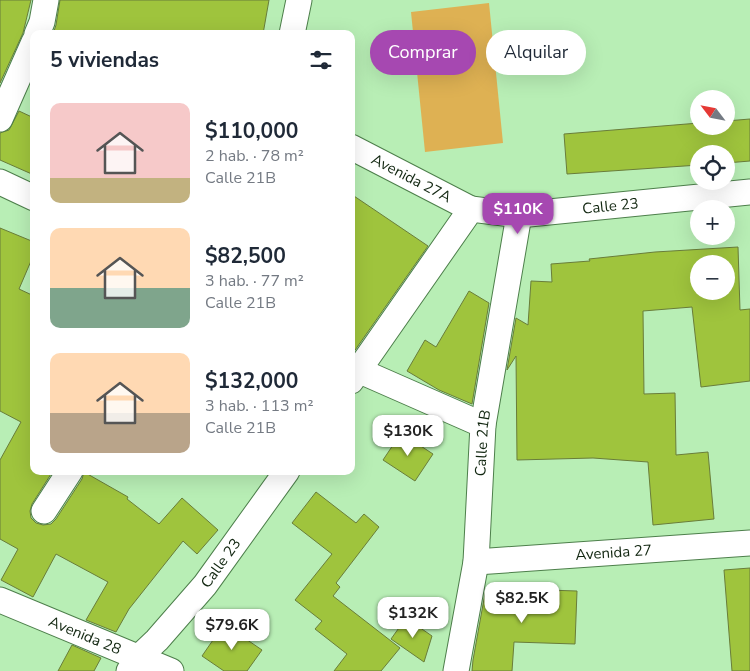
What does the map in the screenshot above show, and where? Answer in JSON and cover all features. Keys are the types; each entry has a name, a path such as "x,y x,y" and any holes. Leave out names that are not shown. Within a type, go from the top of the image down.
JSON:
{"street":[{"path":"39,30 46,0"},
{"path":"293,30 299,0"},
{"path":"0,119 30,51"},
{"name":"Avenida 27A","path":"355,149 471,209"},
{"path":"0,182 30,196"},
{"name":"Calle 23","path":"471,209 519,215 750,192"},
{"path":"355,372 471,209"},
{"name":"Calle 21B","path":"456,671 476,562 483,425 519,215"},
{"path":"355,373 483,425"},
{"path":"44,511 67,475"},
{"name":"Calle 23","path":"134,664 205,585 284,475"},
{"name":"Avenida 27","path":"476,562 750,543"},
{"name":"Avenida 28","path":"0,600 134,664 171,671"}],"shaded area":[{"path":"489,3 492,30 486,30 486,75 496,75 503,143 425,152 417,75 476,75 476,30 413,30 411,12"}],"building":[{"path":"0,0 31,0 23,33 0,83"},
{"path":"60,0 269,0 264,30 54,30"},
{"path":"19,111 30,116 30,173 0,160 0,133 9,130"},
{"path":"750,119 750,161 735,162 735,145 690,145 690,166 567,174 564,134 690,124 690,135 735,135 735,120"},
{"path":"355,197 428,246 355,350"},
{"path":"0,228 30,240 30,263 19,289 30,294 30,475 50,475 32,504 31,518 36,523 43,525 51,524 83,475 89,475 128,497 127,499 159,524 182,498 218,530 197,554 183,541 129,609 116,632 86,620 108,582 56,554 33,597 1,580 18,549 0,539 0,460 21,422 0,411"},
{"path":"738,247 740,310 750,309 750,381 701,387 692,307 643,311 644,394 675,393 676,455 708,452 714,519 653,525 648,462 593,458 517,460 516,356 507,370 516,318 528,325 531,281 552,282 551,264 590,261 589,259 655,252"},
{"path":"469,291 489,303 472,404 439,390 407,371 425,340 436,347"},
{"path":"401,433 433,454 415,481 383,460"},
{"path":"316,492 356,523 364,514 379,527 336,583 340,587 333,596 400,648 381,671 334,671 347,654 315,629 322,621 295,600 332,554 292,523"},
{"path":"750,568 750,671 732,671 724,570"},
{"path":"486,588 577,591 575,644 514,642 512,671 472,671"},
{"path":"406,618 432,636 424,662 391,639"},
{"path":"224,624 262,650 247,671 224,671 202,656"},
{"path":"72,645 101,658 94,671 58,671"}]}
